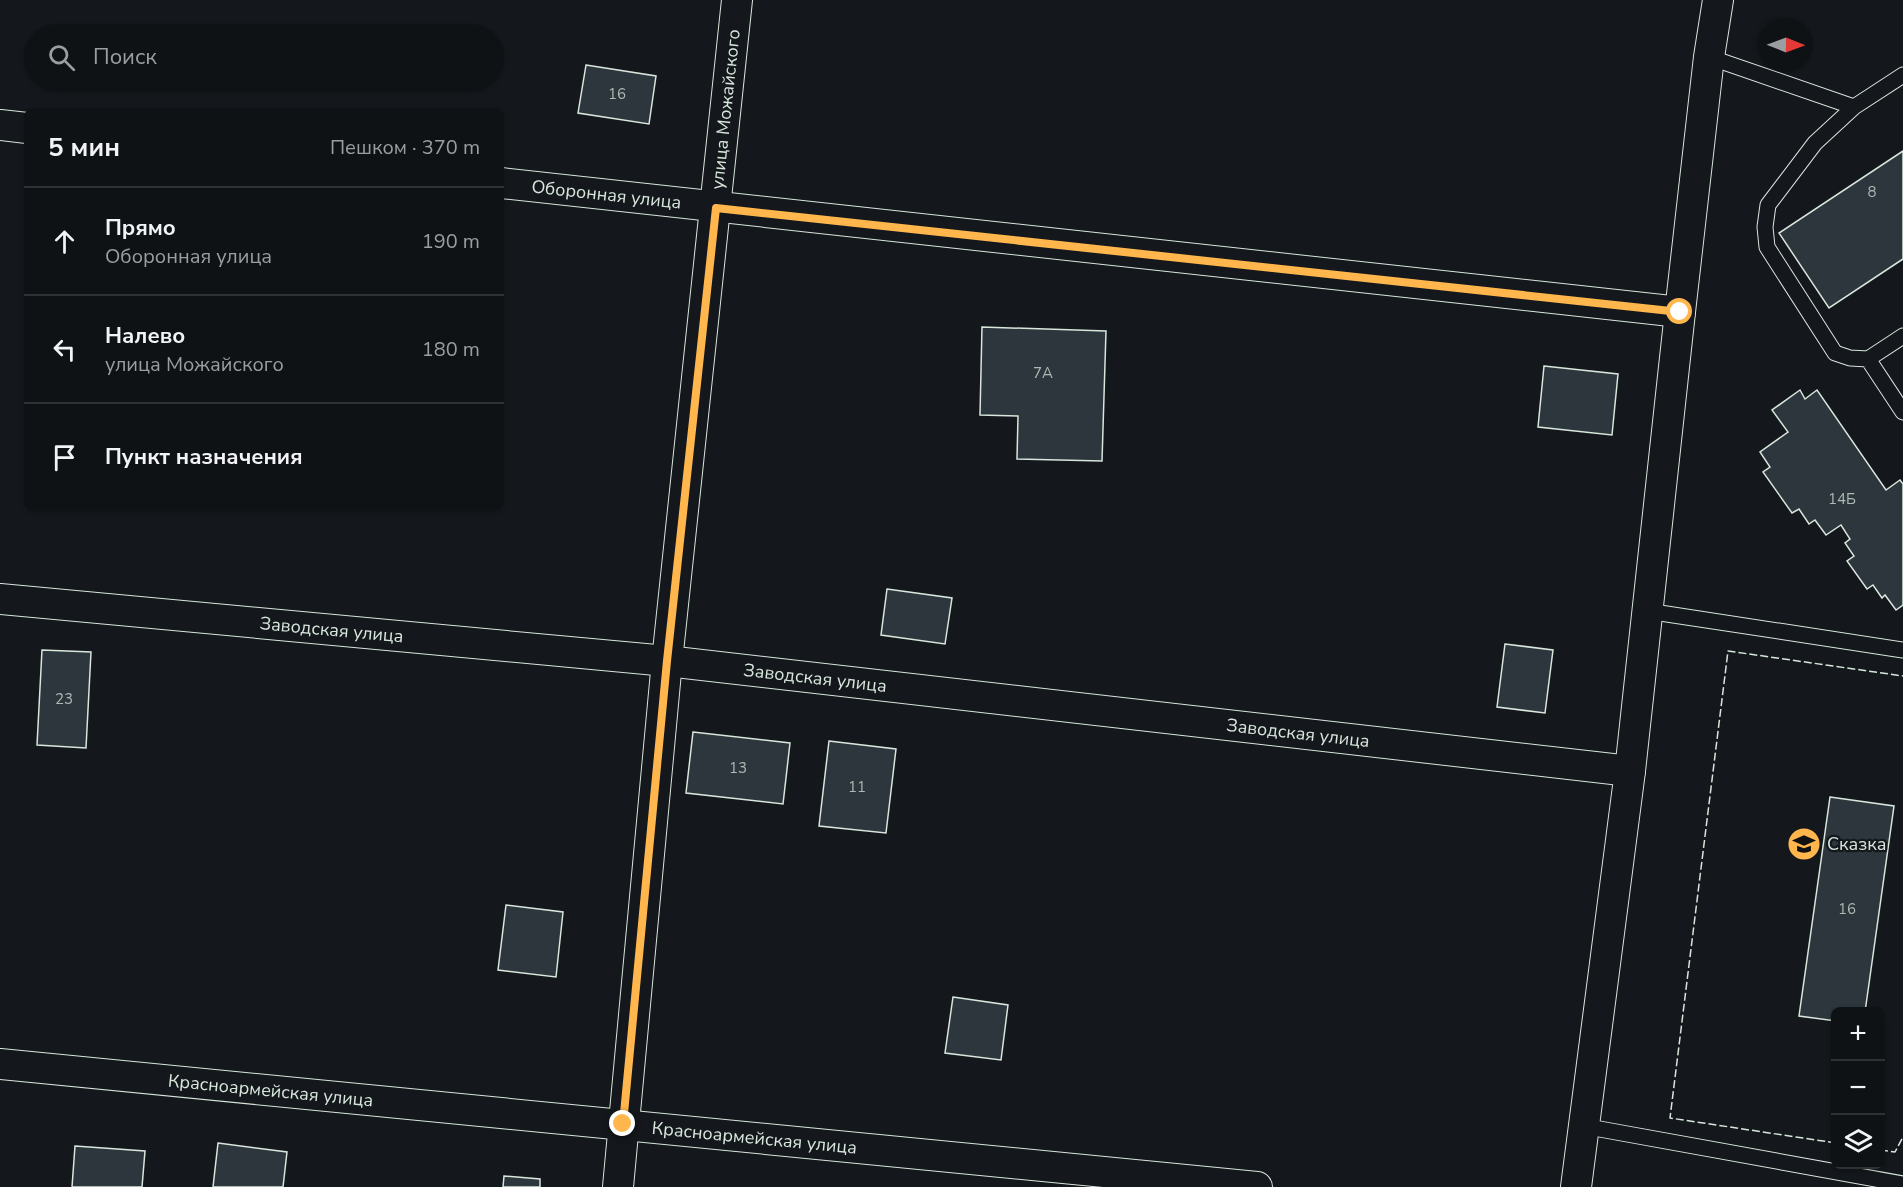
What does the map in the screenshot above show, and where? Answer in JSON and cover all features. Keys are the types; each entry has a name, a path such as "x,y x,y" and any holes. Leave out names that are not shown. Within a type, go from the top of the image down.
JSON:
{"street":[{"name":"улица Можайского","path":"618,1187 667,661 737,0"},
{"path":"1576,1187 1630,771 1709,57 1718,0"},
{"path":"0,125 24,128"},
{"name":"Оборонная улица","path":"504,183 1680,312"},
{"name":"Заводская улица","path":"0,599 667,661 1630,771"},
{"name":"Красноармейская улица","path":"0,1064 1257,1187"}],"lane":[{"path":"1709,57 1854,107"},
{"path":"1903,75 1854,107 1815,143 1768,205 1766,237 1767,247 1835,353 1850,358 1868,359 1903,336"},
{"path":"1868,359 1903,412"},
{"path":"1647,611 1903,650"},
{"path":"1583,1126 1903,1184"}],"building":[{"path":"586,65 656,76 649,124 578,113"},
{"path":"1903,151 1903,259 1829,308 1779,233"},
{"path":"982,327 1106,331 1102,461 1017,459 1018,416 980,415"},
{"path":"1544,366 1618,374 1612,435 1538,427"},
{"path":"1800,390 1805,399 1817,390 1886,490 1900,480 1903,484 1903,605 1896,610 1885,595 1882,598 1873,585 1867,589 1847,561 1854,556 1845,543 1850,539 1841,525 1826,535 1815,520 1809,524 1799,509 1792,513 1763,472 1770,467 1760,452 1788,432 1772,410"},
{"path":"887,589 952,598 945,644 881,635"},
{"path":"1505,644 1553,650 1545,713 1497,707"},
{"path":"42,650 91,652 86,748 37,745"},
{"path":"693,732 790,743 783,804 686,793"},
{"path":"829,741 896,749 886,833 819,826"},
{"path":"1830,797 1894,806 1866,1007 1831,1007 1831,1020 1799,1016"},
{"path":"506,905 563,912 556,977 498,970"},
{"path":"953,997 1008,1005 1001,1060 945,1053"},
{"path":"218,1143 287,1152 283,1187 213,1187"},
{"path":"75,1146 145,1151 142,1187 72,1187"},
{"path":"504,1176 540,1179 540,1187 503,1187"}],"fence":[{"path":"1831,1142 1670,1118 1728,651 1903,676"},
{"path":"1885,1151 1895,1152 1903,1137"}],"place":[{"name":"Сказка","path":"1804,844"}],"route":[{"path":"623,1124 667,661 716,208 1680,312"}]}
